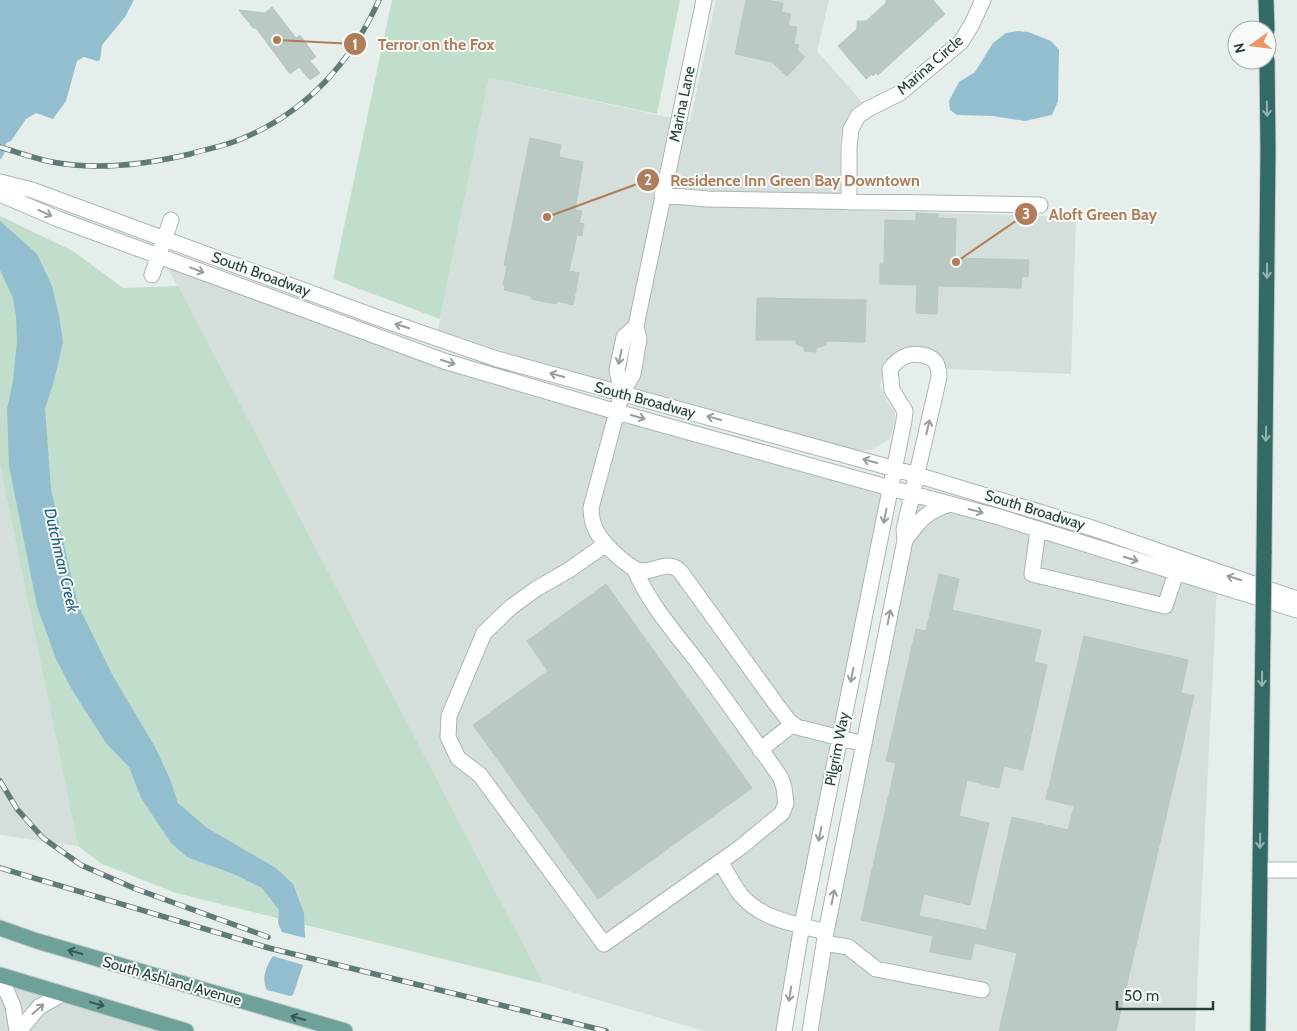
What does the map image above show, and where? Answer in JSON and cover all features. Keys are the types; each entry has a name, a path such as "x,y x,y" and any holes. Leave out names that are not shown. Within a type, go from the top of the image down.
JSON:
{"highway":[{"path":"1266,0 1266,20"},
{"path":"1258,1031 1268,150 1267,70"}],"main road":[{"name":"South Ashland Avenue","path":"0,928 47,944 345,1031"},
{"path":"0,976 186,1031"}],"street":[{"name":"Marina Lane","path":"635,570 597,534 593,525 591,508 622,393 617,370 624,337 636,326 704,0"},
{"name":"Marina Circle","path":"849,202 849,147 851,129 858,116 868,109 900,94 961,42 983,0"},
{"name":"South Broadway","path":"0,182 32,190 381,320 497,359 894,468 1092,528 1297,599"},
{"name":"South Broadway","path":"0,194 58,219 444,361 617,412 950,504 1297,610"},
{"path":"662,195 708,199 1040,205"},
{"path":"152,275 171,220"},
{"name":"Pilgrim Way","path":"784,1031 802,925 904,411 892,390 890,368 906,355 930,356 936,362 939,369 939,377 904,530 905,540 825,937 810,1031"},
{"path":"905,540 914,526 927,514 950,504"},
{"path":"1038,530 1032,574 1165,606 1176,573"},
{"path":"606,544 511,607 484,633 449,716 448,737 458,758 480,775 604,944 720,862 782,813 786,803 781,778 652,602 635,570 644,571 674,566 680,571 770,696 793,724 805,730 864,744"},
{"path":"760,750 793,724"},
{"path":"720,862 741,895 757,909 776,919 802,925 848,947 876,969 982,990"},
{"path":"1260,870 1297,870"},
{"path":"0,976 13,1006 18,1031"},
{"path":"18,1031 39,1008 62,994"}],"shaded area":[{"path":"716,0 829,0 817,51 862,102 847,117 840,137 840,210 1076,217 1071,374 948,369 931,351 918,346 904,347 885,363 880,386 888,403 895,412 895,421 890,439 871,450 857,451 575,375 438,330 489,78 690,122"},
{"path":"162,257 372,335 890,488 784,1031 704,1031 544,984"},
{"path":"0,465 78,846 0,835"},
{"path":"912,494 1217,586 1195,1031 810,1031"},
{"path":"0,975 186,1031 0,1031"}],"green space":[{"path":"392,0 680,0 657,114 489,78 440,319 333,279"},
{"path":"0,216 73,251 123,288 178,286 544,984 176,893 102,864 78,846 0,465"}],"water":[{"path":"0,0 134,0 125,17 102,45 100,60 97,61 84,57 77,61 66,101 53,119 36,113 26,119 11,141 6,143 4,154 0,160"},
{"path":"1028,32 1051,41 1059,50 1058,101 1052,115 1025,121 993,116 957,115 950,110 949,101 959,82 975,72 993,43 1006,33"},
{"name":"Dutchman Creek","path":"0,221 37,254 52,286 59,316 63,342 45,409 51,489 78,605 113,676 155,747 170,779 178,803 207,828 276,868 293,884 304,913 305,938 282,932 278,923 279,910 262,888 236,875 187,857 171,843 141,798 129,767 106,743 71,688 56,659 37,606 9,466 7,409 13,381 17,341 13,298 0,270"},
{"path":"273,956 303,965 293,995 290,996 267,990 264,981 265,973"}],"building":[{"path":"746,0 767,0 783,3 781,12 791,14 788,26 797,27 794,44 799,45 797,50 805,57 787,76 772,62 735,54"},
{"path":"886,0 933,0 945,14 878,75 876,73 873,76 872,74 866,79 838,46 857,29 857,21 866,21 886,3"},
{"path":"272,7 296,38 300,35 316,57 310,61 320,73 310,80 299,67 290,74 256,28 253,28 239,10 265,13"},
{"path":"530,138 561,145 559,157 583,162 575,210 582,211 579,223 584,224 582,236 577,235 569,271 579,273 573,305 557,301 556,304 531,299 531,296 504,290 505,285 503,285 507,266 504,265"},
{"path":"916,213 938,214 938,218 956,219 955,258 1029,260 1028,277 1022,276 1021,288 938,286 937,314 916,313 917,285 880,284 880,264 884,264 885,220 916,221"},
{"path":"757,298 866,300 865,342 826,341 826,345 816,348 816,352 804,351 804,347 796,344 796,340 756,340"},
{"path":"939,574 959,579 952,610 1041,630 1034,662 1047,665 1023,770 1004,766 999,788 967,780 959,816 989,823 970,905 924,894 919,916 986,930 1012,817 1068,830 1074,806 1046,799 1084,636 1188,660 1181,693 1194,696 1116,1031 999,1031 1017,953 974,943 971,960 930,952 933,936 861,920 896,763 886,761 916,629 926,631"},
{"path":"606,584 752,788 598,899 473,725 548,671 527,641"}],"railway":[{"path":"0,147 47,161 83,166 101,166 155,161 190,154 235,141 264,128 286,115 324,83 355,45 379,0"},
{"path":"0,781 17,809 43,838 81,865 136,889 268,937"},
{"path":"0,868 269,948 606,1031"}],"place":[{"name":"Terror on the Fox","path":"277,40"},
{"name":"Residence Inn Green Bay Downtown","path":"547,217"},
{"name":"Aloft Green Bay","path":"956,262"}]}
